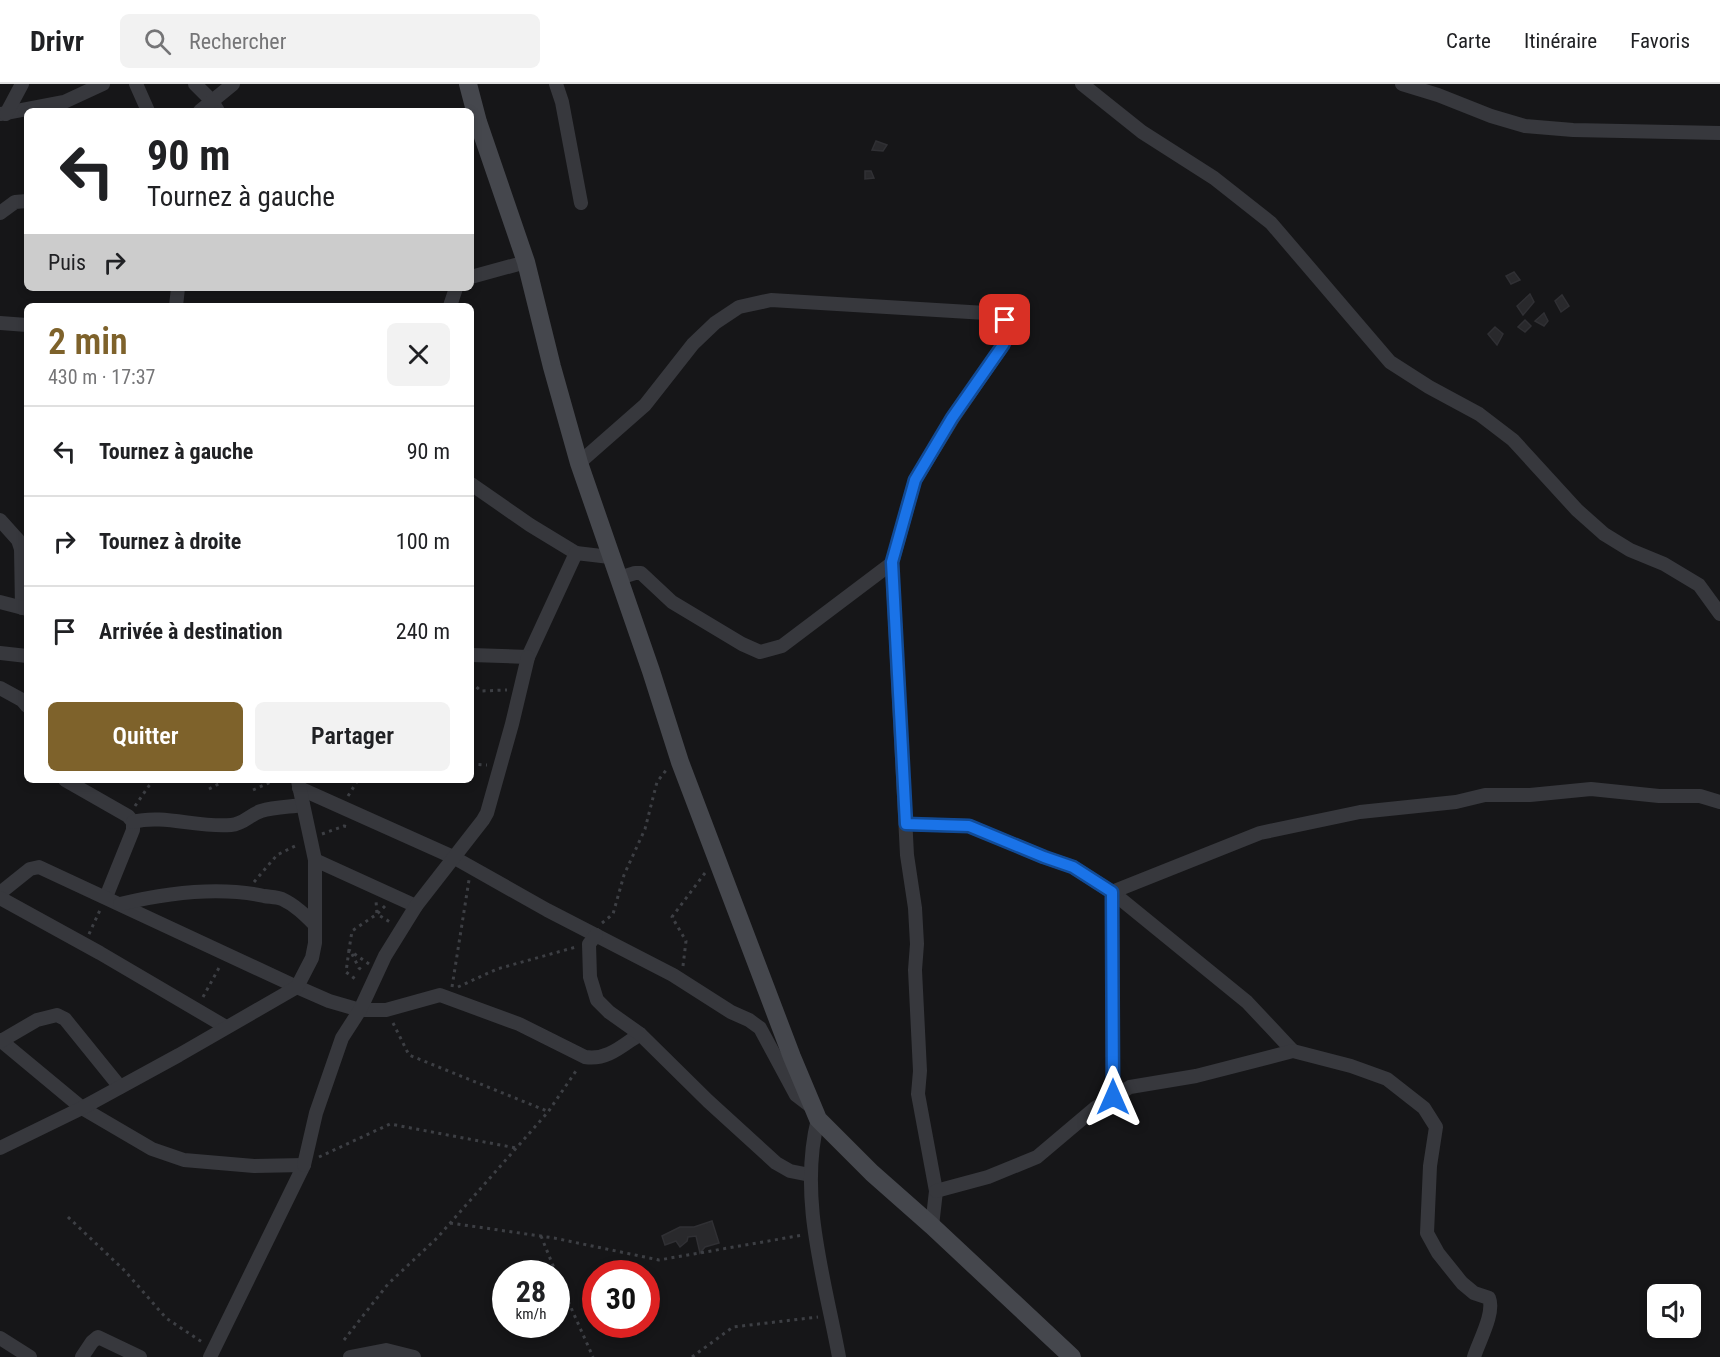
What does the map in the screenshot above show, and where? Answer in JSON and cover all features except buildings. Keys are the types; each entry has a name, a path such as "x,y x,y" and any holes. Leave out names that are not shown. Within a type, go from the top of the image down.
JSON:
{"street":[{"path":"3,114 22,84"},
{"path":"34,108 64,102 103,84"},
{"path":"136,84 147,108"},
{"path":"195,84 215,106 233,84"},
{"path":"468,84 478,122 526,262 579,463 610,557 678,756 815,1114 810,1175 815,1233 839,1357"},
{"path":"556,84 562,102 580,203"},
{"path":"1082,84 1142,132 1214,178 1271,222 1390,362 1429,387 1479,414 1513,440 1577,510 1604,534 1630,550 1664,564 1699,585 1720,614"},
{"path":"1402,84 1525,126 1573,130 1720,133"},
{"path":"3,114 24,110"},
{"path":"0,213 15,202 24,201"},
{"path":"474,275 526,262"},
{"path":"579,463 645,405 700,337 715,323 739,307 771,300 997,315 1005,320 1009,331 1003,345 952,418 915,480 892,562 907,855 915,908 917,944 915,970 920,1071 918,1094 936,1191 932,1226"},
{"path":"0,323 24,325"},
{"path":"474,486 530,525 576,553 610,557"},
{"path":"0,520 24,544 24,608 0,602"},
{"path":"211,1354 304,1165 316,1113 342,1038 360,1010 373,972 416,906 487,813 528,657 576,553"},
{"path":"619,578 640,573 672,602 742,644 760,652 782,646 892,562"},
{"path":"0,653 24,656"},
{"path":"474,655 528,657"},
{"path":"0,688 24,702"},
{"path":"70,783 130,819 158,818 195,825 242,824 258,812 303,805"},
{"path":"299,784 453,857 547,910 681,980 760,1029 796,1095 872,1173 1072,1357"},
{"path":"0,1148 82,1108 297,987 312,958 315,925 315,860 299,784"},
{"path":"1112,892 1260,833 1360,813 1456,802 1485,795 1530,795 1591,789 1659,796 1700,796 1720,802"},
{"path":"106,897 133,830 130,819"},
{"path":"906,824 969,826 1073,867 1112,892 1247,1002 1293,1051"},
{"path":"315,860 416,906"},
{"path":"0,893 30,869 39,867 297,987 329,1001 360,1010 386,1010 440,995 519,1024 585,1057 596,1059 606,1056 640,1034"},
{"path":"120,904 159,896 244,891 281,899 298,908 315,925"},
{"path":"1112,892 1113,1097"},
{"path":"0,898 226,1027"},
{"path":"595,934 590,976 597,1000 609,1012 640,1034 715,1108 776,1163 790,1171 810,1175"},
{"path":"120,1087 64,1019 57,1015 37,1020 0,1040 82,1108 152,1149 184,1160 254,1166 304,1165"},
{"path":"936,1191 988,1177 1036,1157 1087,1114 1130,1087 1196,1076 1293,1051 1350,1066 1387,1079 1424,1108 1436,1127 1430,1166 1427,1233 1438,1253 1462,1283 1474,1293 1489,1298 1492,1304 1474,1357"},
{"path":"82,1357 98,1337 140,1357"},
{"path":"0,1338 30,1357"},
{"path":"350,1357 386,1350 414,1357"}],"path":[{"path":"474,685 481,691 520,690"},
{"path":"471,867 451,990 497,969 595,934 613,914 624,875 645,829 657,782 678,756"},
{"path":"130,819 151,783"},
{"path":"209,789 220,783"},
{"path":"253,790 268,783"},
{"path":"342,806 356,783"},
{"path":"681,980 687,940 672,917 716,857"},
{"path":"362,983 346,972 351,951 352,931 377,914 375,887"},
{"path":"84,945 106,897"},
{"path":"351,951 373,972"},
{"path":"351,951 359,968 373,972"},
{"path":"196,1010 226,954"},
{"path":"386,1010 409,1055 548,1112"},
{"path":"344,1340 388,1284 437,1238 548,1112 585,1057"},
{"path":"304,1165 390,1124 516,1148"},
{"path":"68,1217 125,1271 166,1318 211,1354"},
{"path":"450,1223 541,1236 659,1260 815,1233"},
{"path":"541,1236 550,1260"},
{"path":"570,1305 593,1357"},
{"path":"692,1357 733,1327 831,1316"}],"route":[{"path":"1005,320 1009,331 1003,345 952,418 915,480 892,562 906,824 969,826 1073,867 1112,892 1113,1097"}]}
